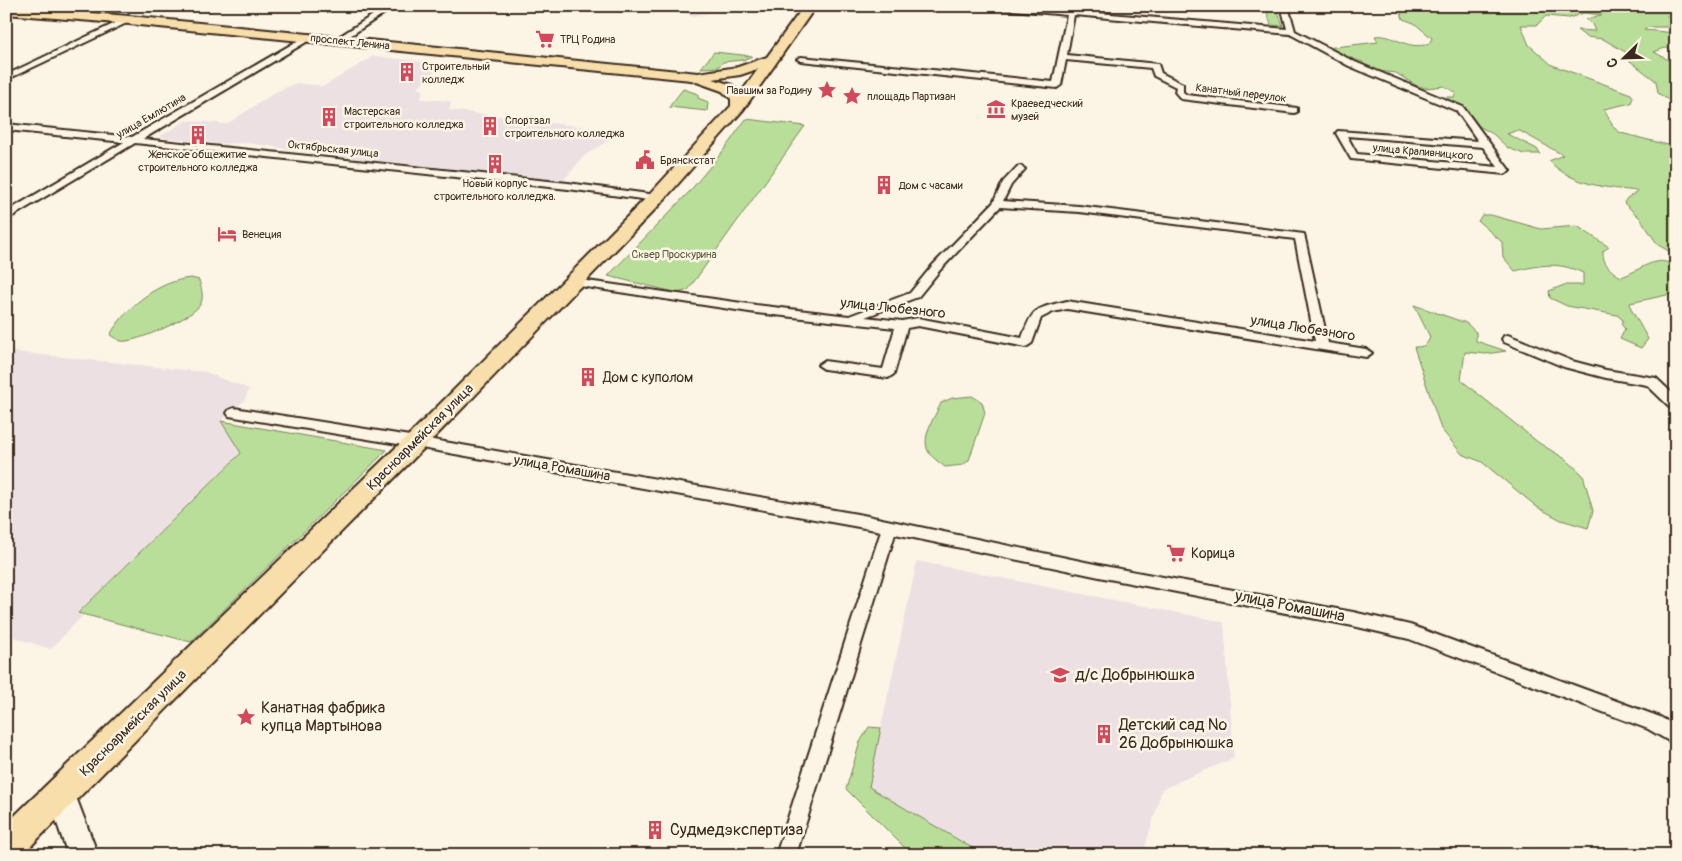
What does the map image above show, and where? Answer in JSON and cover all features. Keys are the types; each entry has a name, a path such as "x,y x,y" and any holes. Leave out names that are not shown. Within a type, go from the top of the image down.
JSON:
{"main road":[{"name":"Красноармейская улица","path":"6,847 416,442 656,198 738,107 810,6"},
{"name":"проспект Ленина","path":"6,10 338,40 694,76"},
{"path":"694,76 740,71 772,60"},
{"path":"694,76 727,88 738,98 738,107"},
{"path":"61,794 83,855"}],"street":[{"path":"338,40 392,6"},
{"path":"991,6 1071,10 1292,32 1284,6"},
{"path":"1671,6 1676,8"},
{"path":"800,59 1056,85 1071,10"},
{"path":"6,78 129,20"},
{"name":"улица Крапивницкого","path":"1292,32 1352,64 1460,110 1505,171 1354,157 1342,133 1484,144"},
{"name":"улица Емлютина","path":"6,217 309,38"},
{"name":"Канатный переулок","path":"1062,57 1155,66 1157,74 1180,86 1179,92 1184,97 1294,110"},
{"name":"Октябрьская улица","path":"6,127 568,186 656,198"},
{"path":"849,318 886,307 914,295 997,204 1007,184 1020,169"},
{"path":"997,204 1079,209 1300,236 1322,346"},
{"name":"улица Любезного","path":"573,282 756,309 902,325 918,322 1026,343 1036,316 1049,309 1067,305 1366,353"},
{"path":"824,365 888,374 902,325"},
{"path":"1508,339 1568,364 1606,374 1651,381 1676,405"},
{"name":"улица Ромашина","path":"234,413 416,442 890,526 1109,573 1245,597 1354,619 1410,632 1654,723 1676,736"},
{"path":"786,855 890,526"}],"shaded area":[{"path":"678,6 744,6 746,7 691,16"},
{"path":"374,56 443,64 417,88 423,90 421,99 451,101 449,110 618,131 608,141 585,155 563,181 326,155 248,143 219,144 159,137 187,120 227,124 274,93 296,83 324,86"},
{"path":"6,351 205,372 249,389 245,400 221,421 241,452 78,612 84,614 51,649 6,635"},
{"name":"д/с Добрынюшка","path":"917,561 1224,622 1234,758 1162,789 1143,855 984,855 868,787"}],"green space":[{"path":"1265,6 1276,6 1283,26 1271,25"},
{"path":"1399,6 1527,6 1554,12 1568,9 1566,6 1623,8 1642,6 1672,9 1676,14 1667,15 1668,19 1676,20 1676,27 1648,27 1644,30 1676,33 1676,49 1665,48 1654,52 1676,64 1676,108 1658,93 1656,81 1626,58 1627,53 1603,39 1586,37 1577,30 1595,31 1592,24 1586,19 1602,15 1584,13 1569,18 1546,16 1537,25 1521,25 1529,45 1552,65 1631,94 1633,97 1631,103 1604,109 1614,128 1621,133 1676,147 1676,255 1658,245 1640,218 1624,203 1627,198 1638,191 1602,187 1568,175 1549,161 1563,155 1518,130 1507,134 1537,149 1540,154 1524,154 1508,148 1493,134 1477,125 1467,113 1439,97 1454,97 1456,93 1444,86 1426,88 1417,86 1396,73 1358,69 1363,62 1331,53 1326,48 1378,42 1375,36 1388,37 1406,44 1421,46 1429,44 1432,38 1414,23 1403,19"},
{"path":"714,52 752,56 743,60 723,62 718,67 701,68"},
{"path":"683,89 698,94 698,98 708,102 707,111 669,107"},
{"name":"Сквер Проскурина","path":"746,119 805,126 688,290 678,293 608,276 690,191"},
{"path":"1482,215 1491,215 1541,229 1577,226 1609,247 1603,251 1604,260 1611,270 1621,277 1655,262 1662,261 1676,267 1676,293 1630,303 1631,309 1648,339 1641,348 1620,339 1625,329 1621,324 1623,320 1617,315 1567,306 1550,298 1549,291 1564,285 1583,285 1583,273 1574,269 1549,265 1515,271 1503,257 1502,242 1478,221"},
{"path":"191,278 199,280 202,297 201,303 189,315 151,334 128,341 121,341 110,335 125,315 144,297 167,284"},
{"path":"1414,305 1466,323 1476,332 1476,341 1506,351 1486,354 1465,352 1461,380 1539,443 1567,460 1583,475 1593,511 1588,528 1561,520 1537,507 1482,462 1462,454 1441,429 1414,347 1424,345 1430,337"},
{"path":"972,396 982,402 985,413 969,460 963,465 945,467 933,458 928,451 926,445 927,432 941,403 952,398"},
{"path":"221,421 387,450 191,642 78,613 241,453"},
{"path":"869,727 881,728 869,787 984,855 917,855 904,847 846,789 860,742"}],"place":[{"name":"ТРЦ Родина","path":"545,39"},
{"name":"Строительный колледж","path":"407,72"},
{"name":"Павшим за Родину","path":"827,90"},
{"name":"площадь Партизан","path":"852,96"},
{"name":"Краеведческий музей","path":"996,109"},
{"name":"Мастерская строительного колледжа","path":"329,117"},
{"name":"Спортзал строительного колледжа","path":"490,126"},
{"name":"Женское общежитие строительного колледжа","path":"198,135"},
{"name":"Брянскстат","path":"645,160"},
{"name":"Новый корпус строительного колледжа.","path":"495,164"},
{"name":"Дом с часами","path":"884,185"},
{"name":"Венеция","path":"227,234"},
{"name":"Дом с куполом","path":"588,377"},
{"name":"Корица","path":"1176,553"},
{"name":"д/с Добрынюшка","path":"1060,675"},
{"name":"Канатная фабрика купца Мартынова","path":"246,717"},
{"name":"Детский сад № 26 Добрынюшка","path":"1104,734"},
{"name":"Судмедэкспертиза","path":"655,830"}]}
